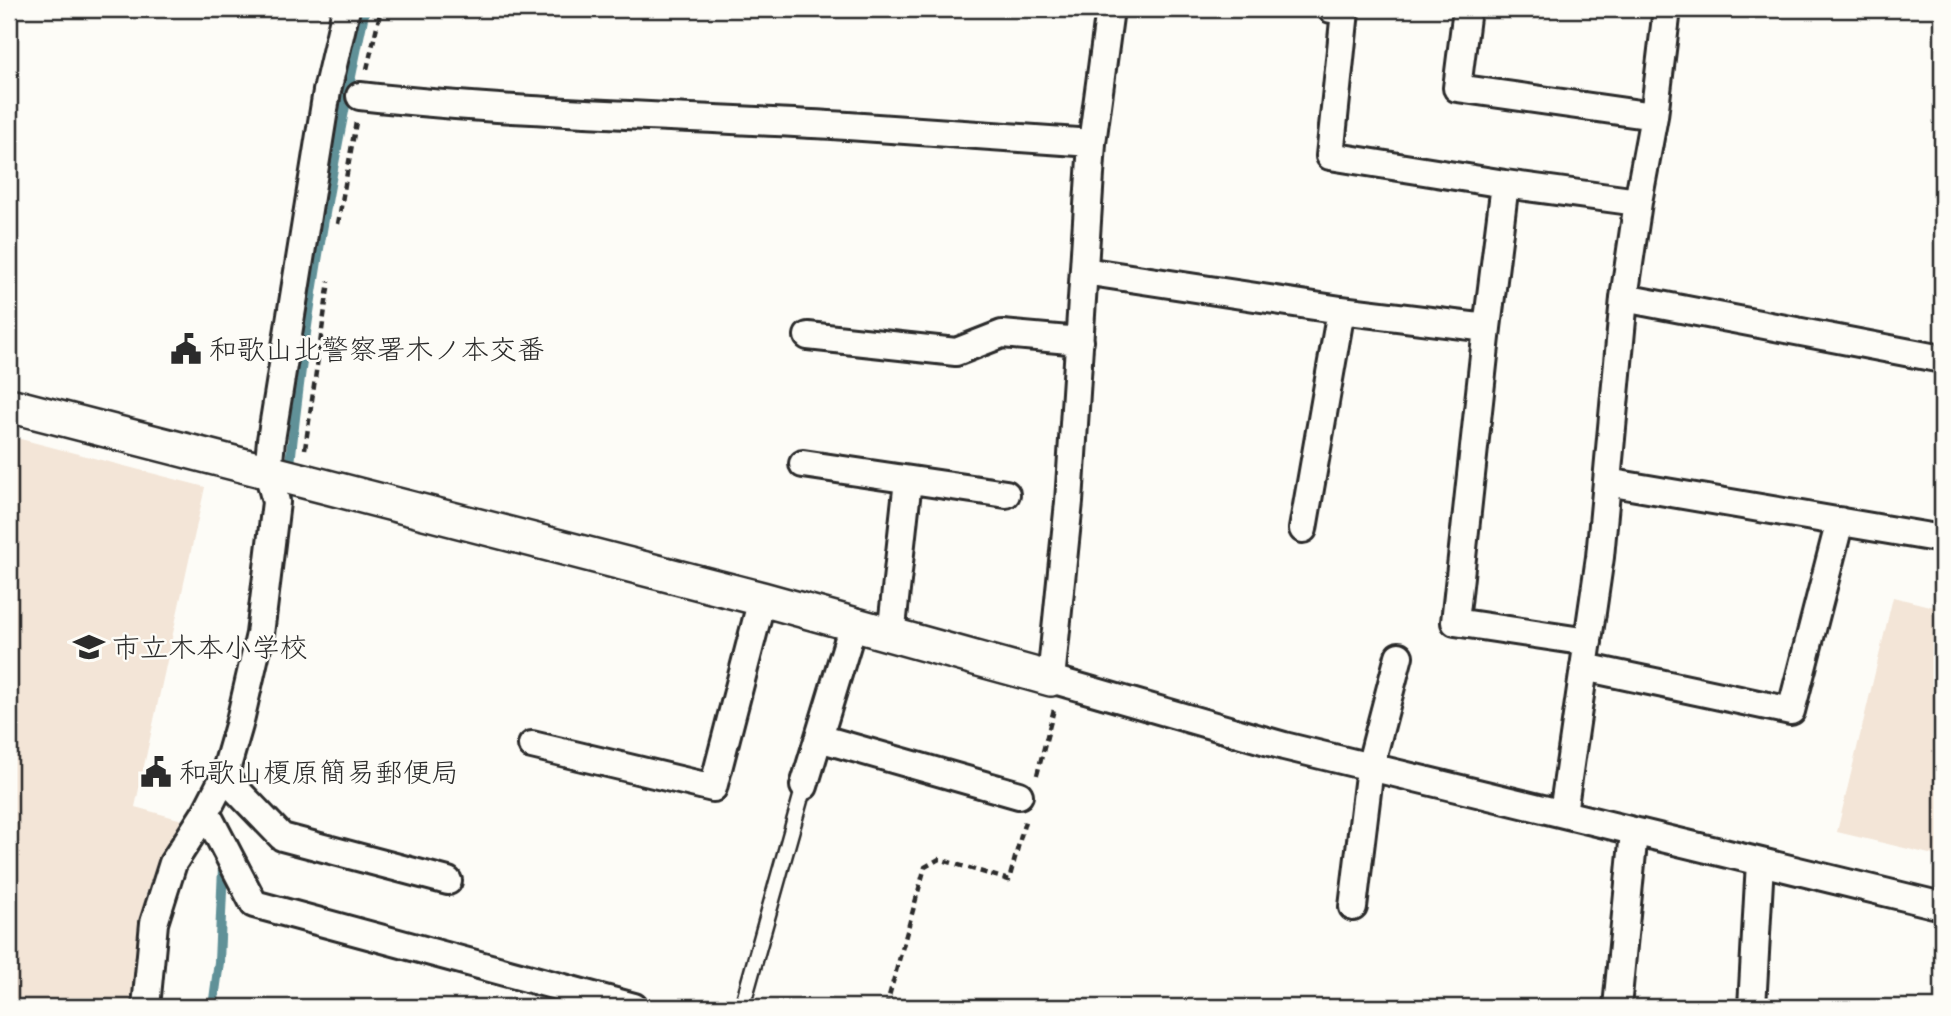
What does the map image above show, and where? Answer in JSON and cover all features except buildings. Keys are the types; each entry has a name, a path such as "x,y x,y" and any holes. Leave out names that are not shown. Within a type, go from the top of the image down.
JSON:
{"street":[{"path":"146,1007 154,923 173,863 206,812 224,776 260,634 276,502 286,477 327,91 346,9"},
{"path":"1053,692 1069,502 1092,143 1110,9"},
{"path":"1331,9 1345,11 1330,156 1638,202"},
{"path":"1467,9 1457,88 1654,116"},
{"path":"1563,813 1600,557 1624,299 1654,116 1667,9"},
{"path":"360,96 450,106 847,126 1092,143"},
{"path":"1505,184 1455,622 1791,711 1840,521"},
{"path":"1084,271 1341,310 1487,328"},
{"path":"1624,299 1942,359"},
{"path":"1303,529 1341,310"},
{"path":"808,336 956,352 1002,334 1080,341"},
{"path":"9,405 762,599 891,636 1053,692 1942,906"},
{"path":"803,464 1006,494"},
{"path":"891,636 908,480"},
{"path":"1607,482 1942,539"},
{"path":"532,745 713,788 762,599"},
{"path":"804,786 853,625"},
{"path":"1353,907 1370,767 1399,656"},
{"path":"818,738 1027,798"},
{"path":"224,776 282,837 448,881"},
{"path":"206,812 254,904 634,1007"},
{"path":"1617,1007 1634,832"},
{"path":"1752,1007 1760,862"}],"lane":[{"path":"742,1007 804,786"}],"path":[{"path":"338,225 360,96 381,9"},
{"path":"286,477 330,277"},
{"path":"886,1007 925,867 939,859 1009,880 1053,692"}],"shaded area":[{"name":"市立木本小学校","path":"9,436 205,487 135,807 186,821 146,893 134,1007 9,1007"},
{"path":"1893,597 1942,609 1942,857 1837,832"}],"waterway":[{"path":"286,508 308,320 340,133 365,9"},
{"path":"213,1007 219,962 223,867"}],"place":[{"name":"和歌山北警察署木ノ本交番","path":"186,349"},
{"name":"市立木本小学校","path":"89,647"},
{"name":"和歌山榎原簡易郵便局","path":"156,772"}]}
